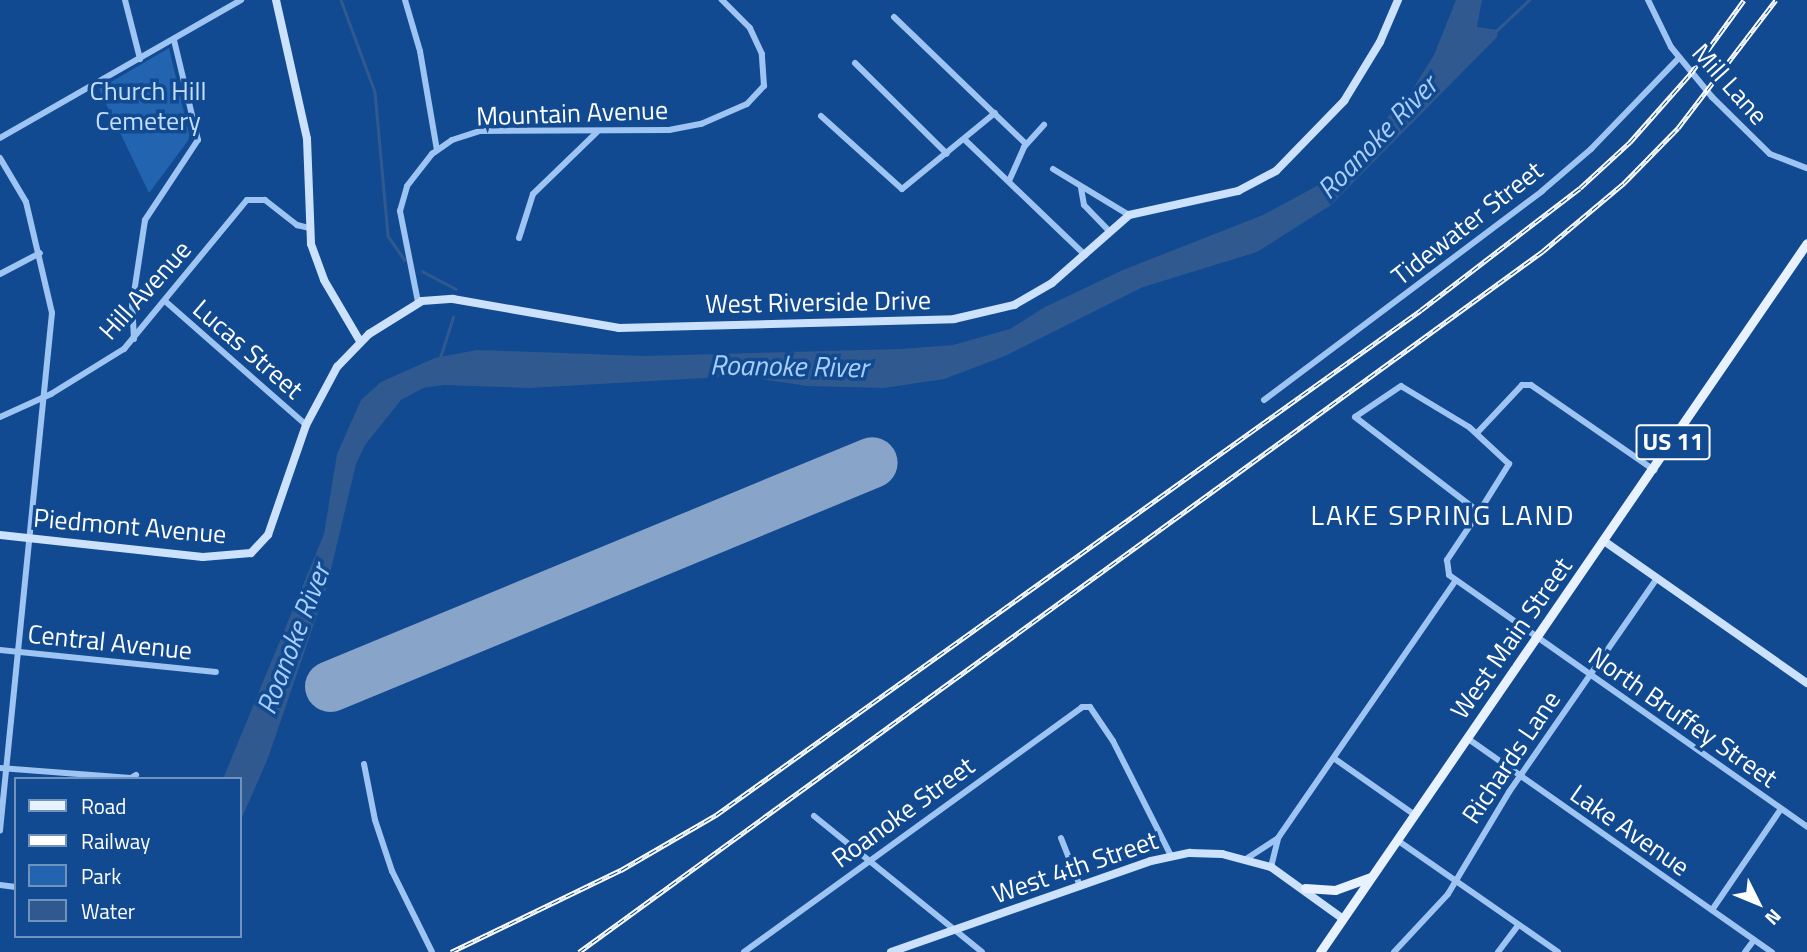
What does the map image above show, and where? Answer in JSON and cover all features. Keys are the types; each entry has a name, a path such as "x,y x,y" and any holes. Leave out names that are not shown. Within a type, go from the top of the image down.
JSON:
{"main road":[{"name":"West Main Street","path":"1321,952 1654,470 1807,243"},
{"path":"1306,888 1335,890 1372,876"}],"street":[{"path":"125,0 140,59"},
{"path":"0,138 241,0"},
{"path":"276,0 307,139 309,228 324,280 359,341"},
{"path":"405,0 420,51 437,150"},
{"name":"West Riverside Drive","path":"255,551 268,535 306,425 337,368 359,341 418,302 453,299 619,328 964,318 998,311 1032,296 1085,255 1109,230 1129,215 1149,207 1238,191 1283,165 1344,101 1380,42 1398,0"},
{"name":"Mill Lane","path":"1648,0 1679,58 1763,149 1807,168"},
{"name":"Mountain Avenue","path":"418,302 400,211 407,186 437,150 479,131 597,132 685,128 756,98 765,78 762,54 750,28 726,1"},
{"path":"894,17 1026,144"},
{"path":"134,339 132,306 145,220 198,140 174,40"},
{"name":"Tidewater Street","path":"1264,400 1542,191 1591,149 1679,58"},
{"path":"855,63 947,153"},
{"path":"821,116 898,189 995,113"},
{"path":"1009,181 1026,144 1044,125"},
{"path":"519,238 534,194 597,132"},
{"path":"964,139 1085,255"},
{"path":"0,158 26,202 52,313 26,538 17,652 3,768 0,830"},
{"path":"1053,169 1081,188 1103,196 1129,215"},
{"path":"1081,188 1084,205 1109,230"},
{"name":"Hill Avenue","path":"0,417 41,398 134,339 247,200 260,198 297,225 309,228"},
{"path":"0,274 40,253"},
{"name":"Lucas Street","path":"165,301 306,425"},
{"path":"1476,433 1522,385 1531,385 1654,470"},
{"path":"1246,859 1278,838 1456,580 1445,569 1447,560 1479,512 1509,464 1476,433 1406,386 1392,388 1353,418 1479,512"},
{"name":"Piedmont Avenue","path":"0,536 203,557 238,557 255,551"},
{"path":"1604,541 1807,683"},
{"name":"Richards Lane","path":"1394,952 1414,926 1431,917 1456,882 1520,776 1657,578"},
{"name":"North Bruffey Street","path":"1456,580 1807,827"},
{"name":"Central Avenue","path":"0,650 216,672"},
{"name":"Roanoke Street","path":"744,952 1086,706 1113,741 1171,856"},
{"name":"Lake Avenue","path":"1467,738 1772,952"},
{"path":"1335,759 1415,814"},
{"path":"364,764 375,820 392,871 432,952"},
{"path":"3,768 118,777"},
{"path":"1712,911 1781,809"},
{"path":"814,816 982,952"},
{"path":"1061,838 1080,886"},
{"path":"1271,867 1278,838"},
{"path":"1397,839 1558,952"},
{"name":"West 4th Street","path":"891,952 1171,856 1206,853 1246,859 1271,867 1306,888 1343,919"},
{"path":"1498,952 1518,925"},
{"path":"1745,952 1754,940"}],"green space":[{"name":"Church Hill Cemetery","path":"169,48 190,138 149,193 99,89"}],"water":[{"name":"Roanoke River","path":"1456,0 1482,0 1477,27 1498,30 1497,37 1331,205 1257,252 1143,287 1005,356 944,379 884,388 808,386 739,376 529,388 444,385 423,388 401,400 365,445 356,464 327,586 268,758 242,817 242,777 224,777 324,534 337,454 361,400 381,382 435,358 477,350 644,356 902,349 953,345 1010,329 1045,307 1123,270 1263,215 1328,180 1409,95 1434,55"}],"waterway":[{"path":"341,0 375,92 388,236 405,260"},
{"path":"1495,32 1529,0"},
{"path":"422,271 456,289"},
{"path":"439,361 453,317"}],"runway":[{"path":"330,686 872,462"}],"railway":[{"path":"451,952 621,870 716,815 1421,310 1580,188 1630,142 1691,73 1744,0"},
{"path":"579,952 1543,251 1624,183 1678,128 1776,0"}],"district":[{"name":"LAKE SPRING LAND","path":"1443,515"}]}
